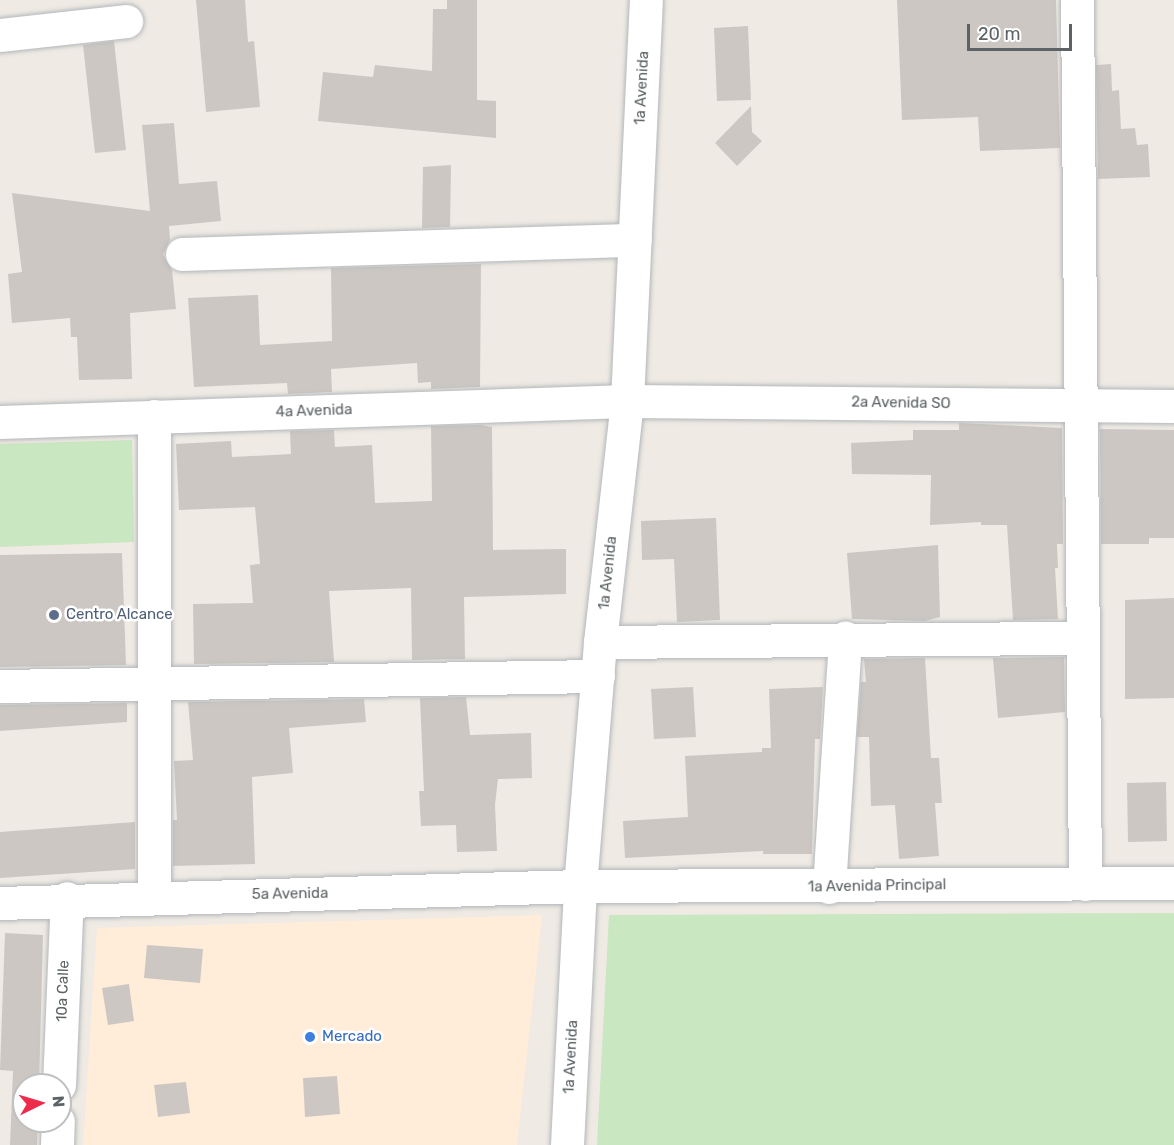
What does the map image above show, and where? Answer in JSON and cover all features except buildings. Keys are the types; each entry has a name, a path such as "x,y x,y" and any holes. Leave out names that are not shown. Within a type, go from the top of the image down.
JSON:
{"street":[{"name":"1a Avenida","path":"567,1145 580,886 600,642 627,401 646,0"},
{"path":"1077,0 1080,638 1085,884"},
{"path":"0,35 126,21"},
{"path":"182,255 635,240"},
{"name":"2a Avenida SO","path":"627,401 1174,406"},
{"name":"4a Avenida","path":"0,422 627,401"},
{"path":"154,416 154,897"},
{"path":"600,642 845,638 1080,638"},
{"path":"829,887 845,638"},
{"path":"0,686 598,676"},
{"name":"1a Avenida Principal","path":"580,886 829,887 1174,883"},
{"name":"5a Avenida","path":"0,903 67,898 580,886"},
{"name":"10a Calle","path":"60,1073 67,898"}],"shaded area":[{"name":"Mercado","path":"542,915 517,1145 83,1145 97,928"}],"green space":[{"path":"132,440 134,542 0,547 0,444"},
{"path":"1174,913 1174,1145 597,1145 609,915"}],"place":[{"name":"Centro Alcance","path":"54,615"},
{"name":"Mercado","path":"310,1037"}]}
